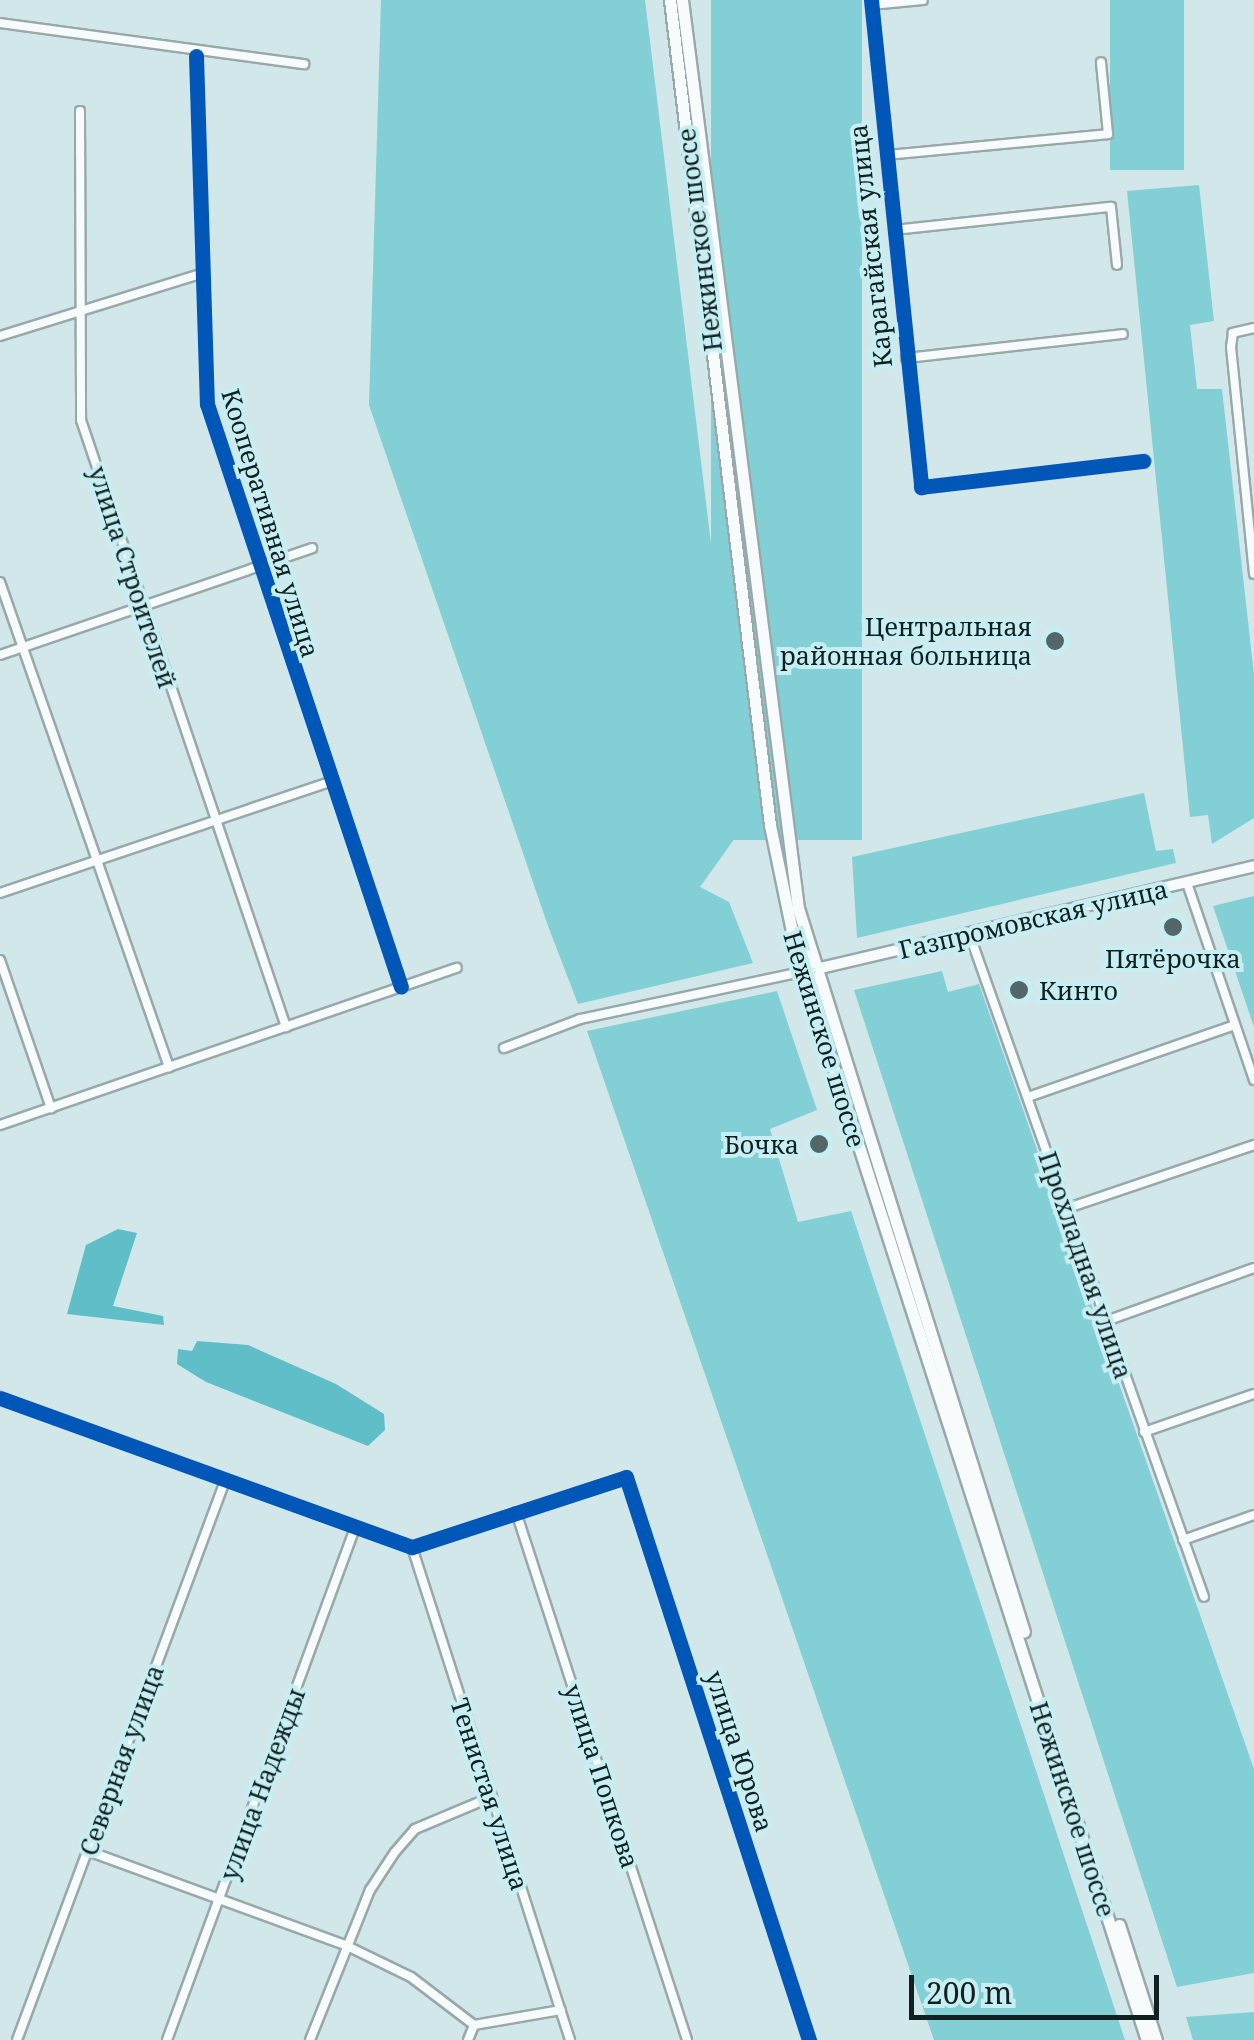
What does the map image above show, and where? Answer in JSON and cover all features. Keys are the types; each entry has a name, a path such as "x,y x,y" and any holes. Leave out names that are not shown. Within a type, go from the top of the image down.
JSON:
{"main road":[{"name":"Нежинское шоссе","path":"670,0 770,825 807,971 1147,2040"},
{"name":"Нежинское шоссе","path":"682,0 780,814 807,971 1156,2040"},
{"name":"Газпромовская улица","path":"807,971 1254,866"}],"street":[{"path":"871,3 922,0"},
{"name":"Карагайская улица","path":"871,3 922,487 1143,461"},
{"path":"0,24 196,56 304,64"},
{"name":"Кооперативная улица","path":"196,56 201,374 254,568 400,987"},
{"path":"887,156 1108,134 1101,62"},
{"name":"улица Строителей","path":"80,111 76,311 81,420 286,1027"},
{"path":"894,230 1111,207 1117,266"},
{"path":"0,336 200,274"},
{"path":"1254,328 1233,333 1254,574"},
{"path":"906,358 1123,334"},
{"path":"0,656 312,548"},
{"path":"0,582 94,860 170,1067"},
{"path":"0,893 329,782"},
{"path":"1186,883 1254,1080"},
{"name":"Прохладная улица","path":"969,933 1204,1597"},
{"path":"0,960 51,1108"},
{"path":"0,1125 458,968"},
{"path":"504,1048 580,1019 807,971"},
{"path":"1028,1097 1234,1025"},
{"path":"1066,1208 1254,1145"},
{"path":"1106,1321 1254,1268"},
{"path":"1144,1432 1254,1394"},
{"path":"0,1398 412,1547 516,1512"},
{"name":"улица Юрова","path":"516,1512 626,1476 809,2040"},
{"name":"Северная улица","path":"17,2040 224,1481"},
{"name":"улица Попкова","path":"516,1512 687,2040"},
{"path":"1183,1540 1254,1515"},
{"name":"улица Надежды","path":"166,2040 355,1528"},
{"name":"Тенистая улица","path":"412,1547 570,2040"},
{"path":"310,2040 370,1890 415,1829 490,1797"},
{"path":"88,1852 345,1945 411,1977 474,2026 561,2010"},
{"path":"468,2040 474,2026"}],"shaded area":[{"path":"381,0 645,0 745,824 700,887 729,902 753,963 578,1004 369,405"},
{"path":"711,0 862,0 862,840 711,840"},
{"path":"1110,0 1184,0 1184,170 1110,170"},
{"path":"1199,185 1214,321 1190,325 1197,389 1222,389 1254,675 1254,818 1212,844 1208,815 1190,817 1127,191"},
{"path":"1144,793 1156,851 1173,849 1176,863 857,938 852,857"},
{"path":"1254,896 1254,1027 1213,906"},
{"path":"942,971 948,992 979,984 1254,1769 1254,1973 1177,1987 854,990"},
{"path":"777,991 817,1110 770,1129 798,1222 851,1211 1125,2040 934,2040 587,1031"},
{"path":"118,1229 137,1233 113,1306 163,1316 164,1325 67,1314 86,1245"},
{"path":"197,1341 248,1345 336,1384 384,1414 385,1430 368,1446 206,1382 177,1364 178,1349 192,1351"},
{"path":"1254,2012 1254,2040 1193,2040 1186,2017"}],"cycle path":[{"path":"871,0 921,487 1143,461"},
{"path":"196,56 207,404 401,987"},
{"path":"0,1398 412,1547 626,1477 809,2040"}],"place":[{"name":"Центральная районная больница","path":"1055,641"},
{"name":"Пятёрочка","path":"1173,927"},
{"name":"Кинто","path":"1019,990"},
{"name":"Бочка","path":"819,1144"}]}
